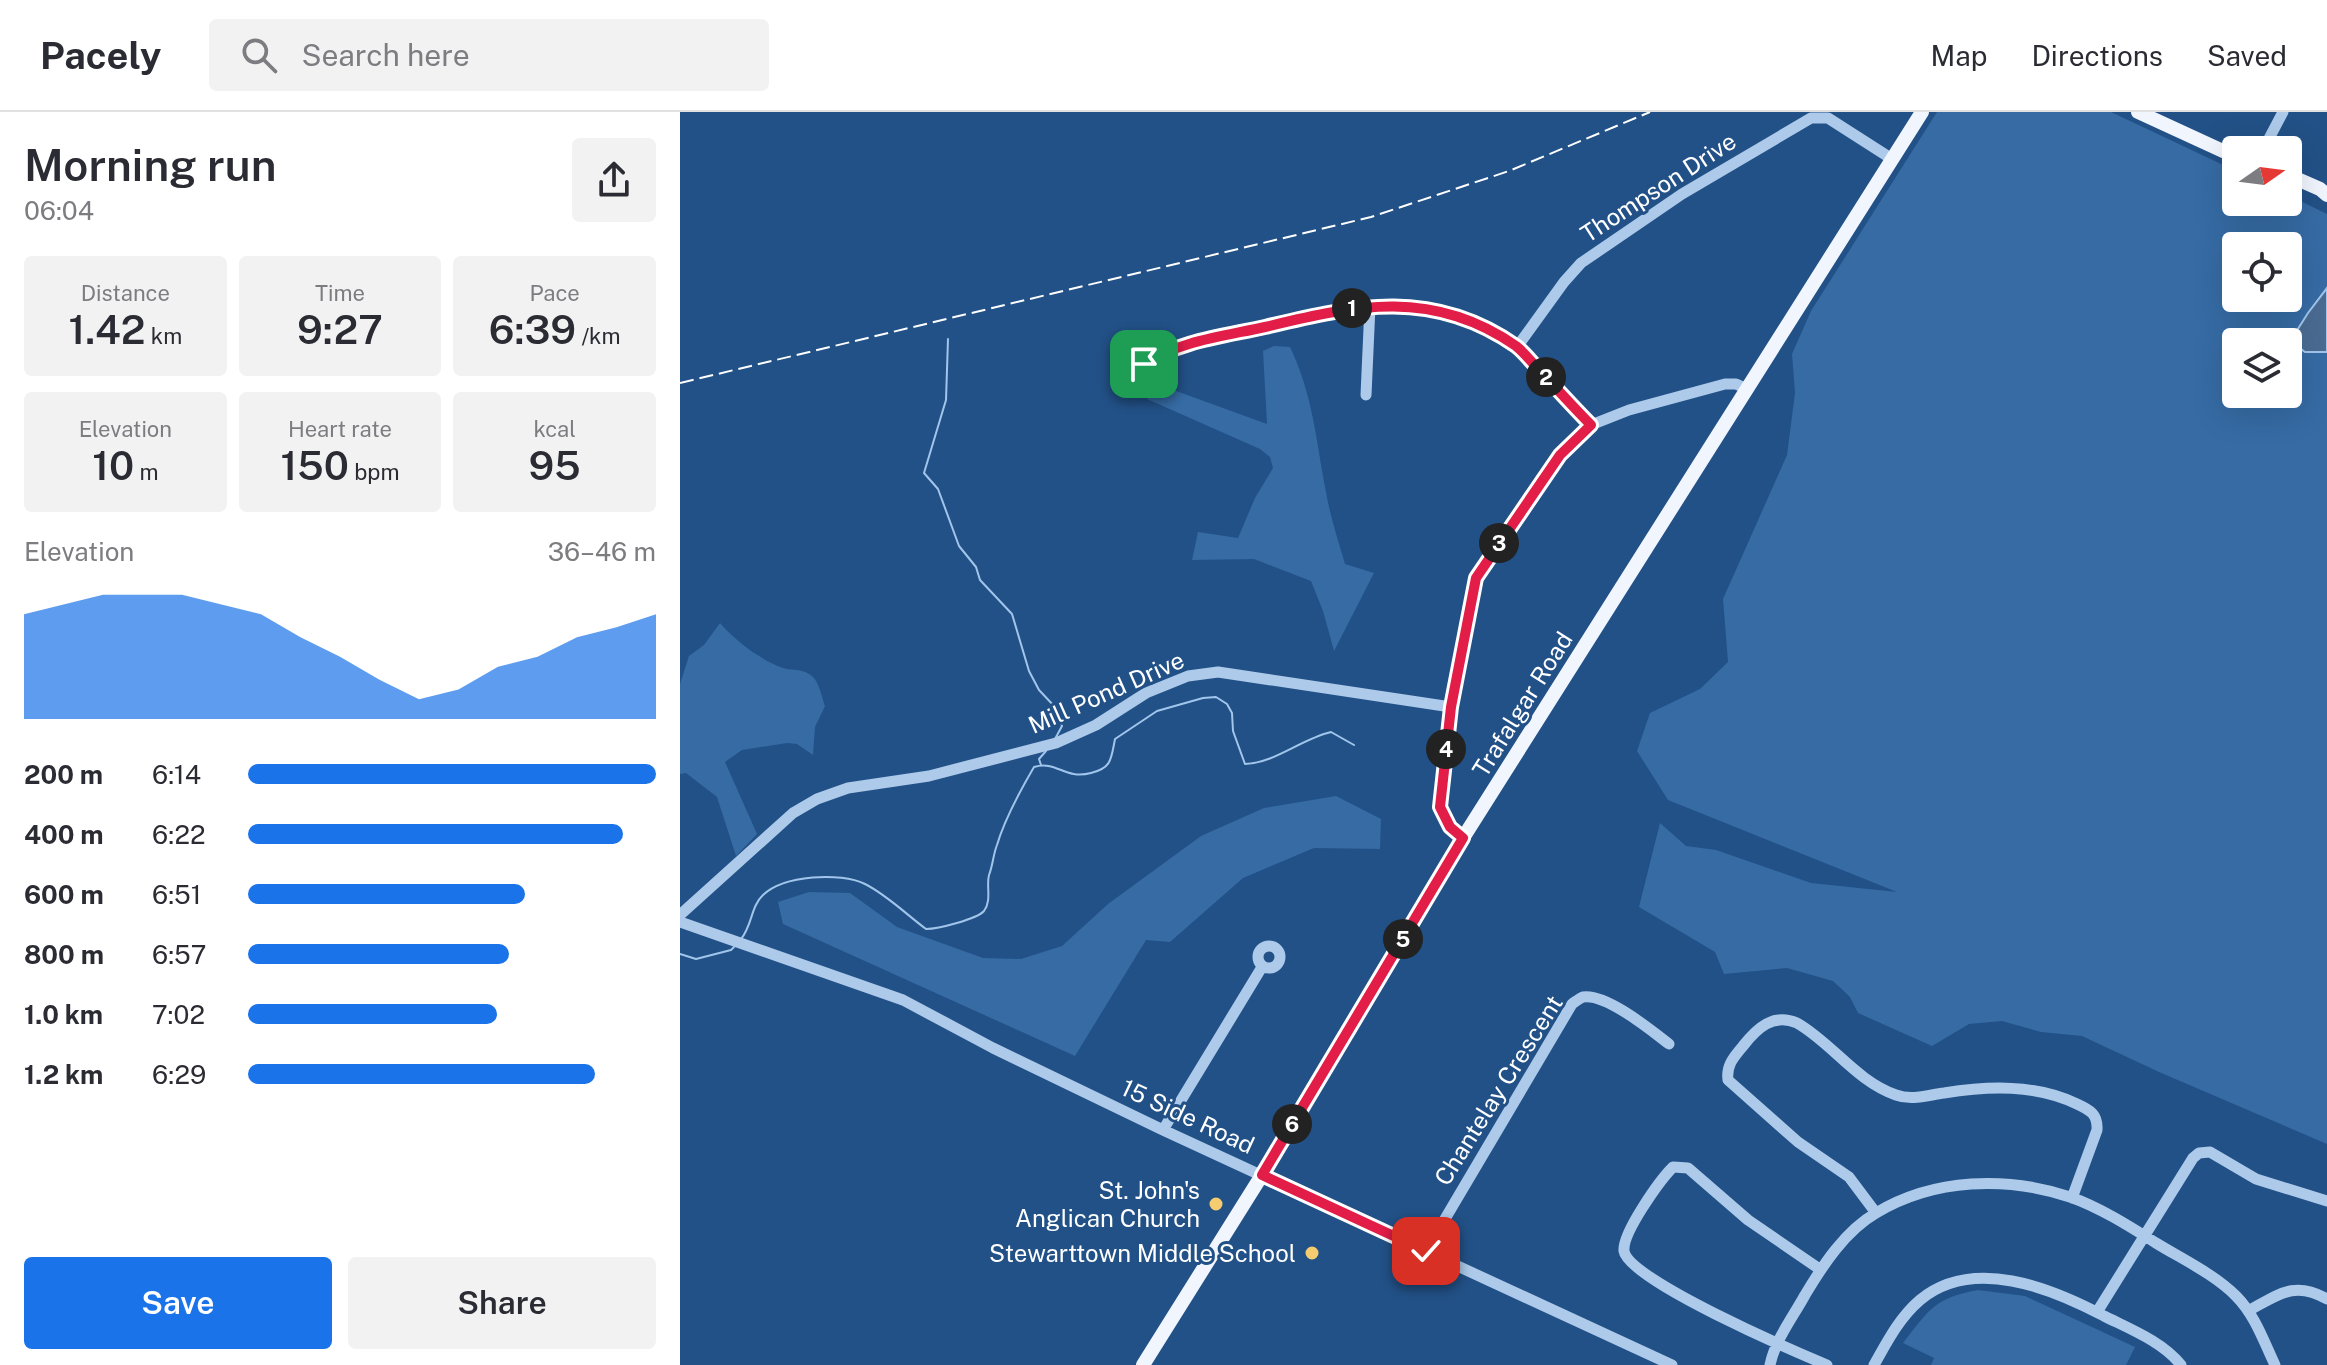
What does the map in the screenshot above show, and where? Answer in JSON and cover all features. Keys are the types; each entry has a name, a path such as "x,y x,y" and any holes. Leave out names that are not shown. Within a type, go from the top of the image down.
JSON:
{"main road":[{"name":"Trafalgar Road","path":"1143,1365 1262,1175 1463,838 1922,112"},
{"path":"2138,112 2222,151"},
{"path":"2302,181 2320,189 2327,197"},
{"path":"2302,189 2327,197"}],"street":[{"path":"2270,136 2283,112"},
{"name":"Thompson Drive","path":"1517,347 1581,263 1682,194 1811,118 1828,118 1892,159"},
{"path":"1366,395 1370,306"},
{"path":"1144,364 1162,352 1334,310 1370,306 1426,308 1468,319 1517,347 1591,425"},
{"path":"1463,838 1450,827 1440,807 1451,707 1476,578 1553,464 1591,425 1629,410 1725,384 1736,384 1747,389"},
{"name":"Mill Pond Drive","path":"680,915 793,813 817,799 848,788 929,776 1056,743 1096,725 1146,693 1188,676 1218,672 1451,707"},
{"name":"15 Side Road","path":"680,922 903,1000 993,1048 1163,1130 1672,1365"},
{"path":"1163,1130 1262,967"},
{"name":"Chantelay Crescent","path":"1426,1251 1572,1004 1582,997 1595,998 1644,1025 1669,1044"},
{"path":"1876,1213 1849,1177 1798,1142 1728,1080 1728,1068 1733,1057 1763,1024 1786,1019 1797,1023 1856,1071 1899,1096 1913,1098 1953,1091 2011,1088 2058,1096 2088,1109 2096,1117 2097,1130 2072,1198"},
{"path":"2097,1312 2199,1153 2210,1152 2256,1179 2327,1201"},
{"path":"1821,1270 1748,1220 1688,1168 1673,1167 1661,1178 1626,1239 1624,1251 1629,1262 1773,1355 1827,1365"},
{"path":"1762,1365 1773,1355 1821,1270 1850,1234 1876,1213 1917,1195 1963,1184 2017,1185 2072,1198 2144,1236 2223,1285 2248,1311 2275,1365"},
{"path":"1874,1365 1897,1325 1921,1299 1948,1284 1995,1278 2051,1292 2097,1312 2149,1340 2181,1365"},
{"path":"2248,1311 2297,1288 2313,1291 2327,1299"}],"shaded area":[{"path":"1937,112 2111,112 2222,164 2222,216 2302,216 2302,202 2327,214 2327,1144 2082,1036 2041,1032 2002,1021 1969,1024 1932,1046 1858,1013 1850,997 1833,981 1787,968 1724,974 1715,952 1639,907 1660,823 1686,846 1716,850 1811,883 1897,892 1668,800 1637,751 1650,713 1700,689 1728,662 1723,599 1787,455 1795,393 1792,354 1811,311"},
{"path":"2327,288 2327,352 2302,350 2302,328 2299,328"},
{"path":"1274,346 1290,347 1304,383 1330,510 1345,564 1374,573 1334,651 1311,581 1254,559 1192,560 1198,532 1238,538 1255,498 1273,468 1270,457 1260,449 1147,399 1154,383 1267,424 1263,351"},
{"path":"720,623 765,660 810,674 817,683 825,706 815,727 813,755 797,744 787,743 742,750 725,762 757,834 736,856 717,797 686,773 680,774 680,684 689,656 704,645"},
{"path":"1336,796 1381,819 1380,849 1314,848 1243,878 1170,942 1146,940 1075,1056 783,924 778,902 809,892 850,893 897,927 983,958 1021,959 1062,946 1108,904 1201,836 1264,808"},
{"path":"1978,1290 2025,1296 2135,1347 2126,1365 1931,1365 1934,1358 1903,1343 1934,1307 1951,1297"}],"waterway":[{"path":"948,339 946,400 924,473 938,489 959,546 976,567 980,580 1012,614 1029,671 1039,690 1055,707 1062,726 1055,739"},
{"path":"741,939 763,895 784,883 812,878 841,878 865,884 926,929 957,923 980,914 988,902 989,875 1000,835 1034,767 1049,766 1074,774 1098,771 1109,762 1115,739 1157,711 1216,697 1227,704 1232,713 1233,731 1245,764 1267,760 1331,732 1354,745"},
{"path":"1041,765 1039,759 1046,751"},
{"path":"680,954 696,959 734,947"}],"railway":[{"path":"680,383 1371,217 1509,171 1650,112"}],"place":[{"name":"St. John's Anglican Church","path":"1216,1204"},
{"name":"Stewarttown Middle School","path":"1312,1253"}],"route":[{"path":"1144,364 1162,352 1334,310 1391,305 1426,308 1468,319 1517,347 1591,425 1560,455 1539,482 1476,578 1451,707 1440,807 1450,827 1463,838 1262,1175 1426,1251"}]}
